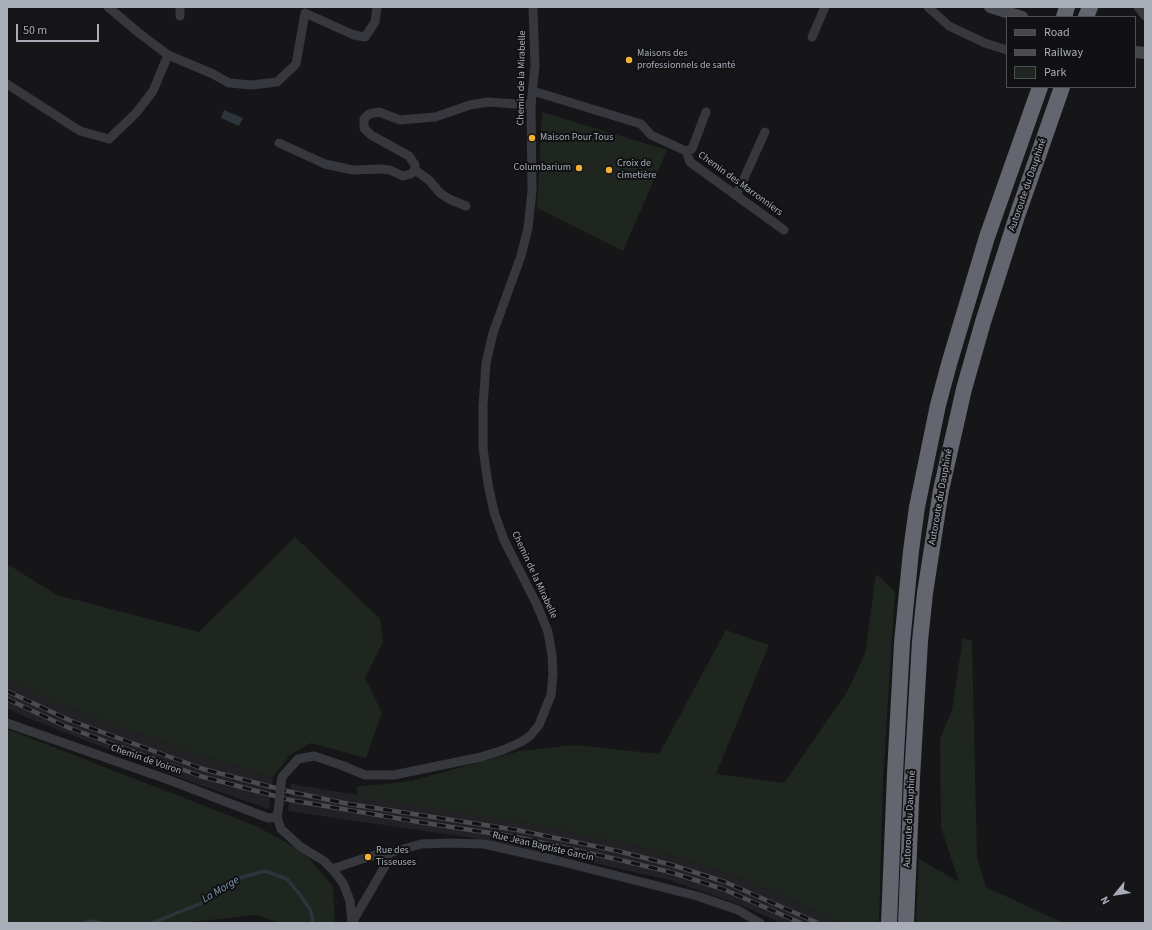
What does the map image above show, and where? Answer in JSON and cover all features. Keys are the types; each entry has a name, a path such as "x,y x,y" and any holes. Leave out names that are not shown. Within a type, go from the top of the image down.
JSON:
{"highway":[{"name":"Autoroute du Dauphiné","path":"889,923 902,642 910,558 917,507 933,428 949,364 987,237 1040,88"},
{"name":"Autoroute du Dauphiné","path":"906,923 920,641 925,594 941,490 962,396 983,322 1017,216 1062,88"}],"street":[{"path":"108,7 168,55 213,74 229,83 252,85 277,82 296,64 302,10 322,22 354,35 365,37 375,22 377,7"},
{"name":"Chemin de la Mirabelle","path":"277,817 282,777 298,759 314,756 341,764 365,775 394,775 481,757 503,750 530,736 539,725 551,695 553,674 552,655 548,632 537,605 504,540 494,512 483,448 483,406 486,363 493,333 521,256 528,228 532,191 531,106 535,60 533,7"},
{"path":"812,37 825,7"},
{"path":"928,7 949,26 985,43 1006,50"},
{"path":"990,7 1019,16"},
{"path":"1138,7 1145,16"},
{"path":"7,84 80,131 109,139 136,113 153,91 168,55"},
{"name":"Chemin des Marronniers","path":"533,92 641,124 652,135 686,151 690,162 784,230"},
{"path":"466,206 449,199 440,193 429,180 416,170 415,164 409,156 371,135 364,128 364,119 369,114 379,112 400,120 435,117 470,105 488,102 531,106"},
{"path":"686,151 692,149 706,112"},
{"path":"736,196 765,132"},
{"path":"279,144 326,164 353,170 390,170 403,176 411,174 416,170"},
{"name":"Chemin de Voiron","path":"7,723 172,781 268,818 277,817"},
{"path":"277,817 281,829 301,847 324,861 343,883 350,901 355,922"},
{"name":"Rue Jean Baptiste Garcin","path":"332,869 368,856 389,853 421,844 484,844 555,860 697,896 738,910 760,923"},
{"path":"355,922 385,866 389,853"}],"shaded area":[{"path":"224,110 243,118 239,126 221,118"},
{"path":"7,679 72,709 205,757 273,777 269,809 194,783 23,716 7,708"},
{"path":"291,784 525,823 620,842 691,861 741,878 843,923 781,923 741,905 669,880 486,840 288,811"}],"green space":[{"path":"542,112 667,150 623,251 537,208"},
{"path":"295,537 380,619 383,642 365,678 382,713 366,758 311,743 290,755 273,777 205,757 72,709 7,679 7,564 57,595 199,632"},
{"path":"876,574 895,592 883,779 879,923 843,923 741,878 691,861 620,842 525,823 358,796 356,787 411,781 520,751 575,745 659,754 726,630 769,645 716,774 784,783 847,692 865,654"},
{"path":"963,638 972,641 977,857 986,887 1063,923 916,923 919,859 959,882 941,827 940,739 952,710"},
{"path":"7,729 256,826 304,852 333,887 335,923 280,923 256,915 181,923 7,923"}],"waterway":[{"name":"La Morge","path":"152,923 207,901 239,878 265,871 287,879 311,911 313,923"},
{"name":"La Morge","path":"84,923 90,921 102,923"}],"railway":[{"path":"7,691 69,720 203,769 291,792 349,804 517,830 618,851 672,865 725,882 818,923"},
{"path":"7,699 67,727 200,776 290,800 516,837 670,872 723,889 801,923"}],"place":[{"name":"Maisons des professionnels de santé","path":"629,60"},
{"name":"Maison Pour Tous","path":"532,138"},
{"name":"Columbarium","path":"579,168"},
{"name":"Croix de cimetière","path":"609,170"},
{"name":"Rue des Tisseuses","path":"368,857"}]}
